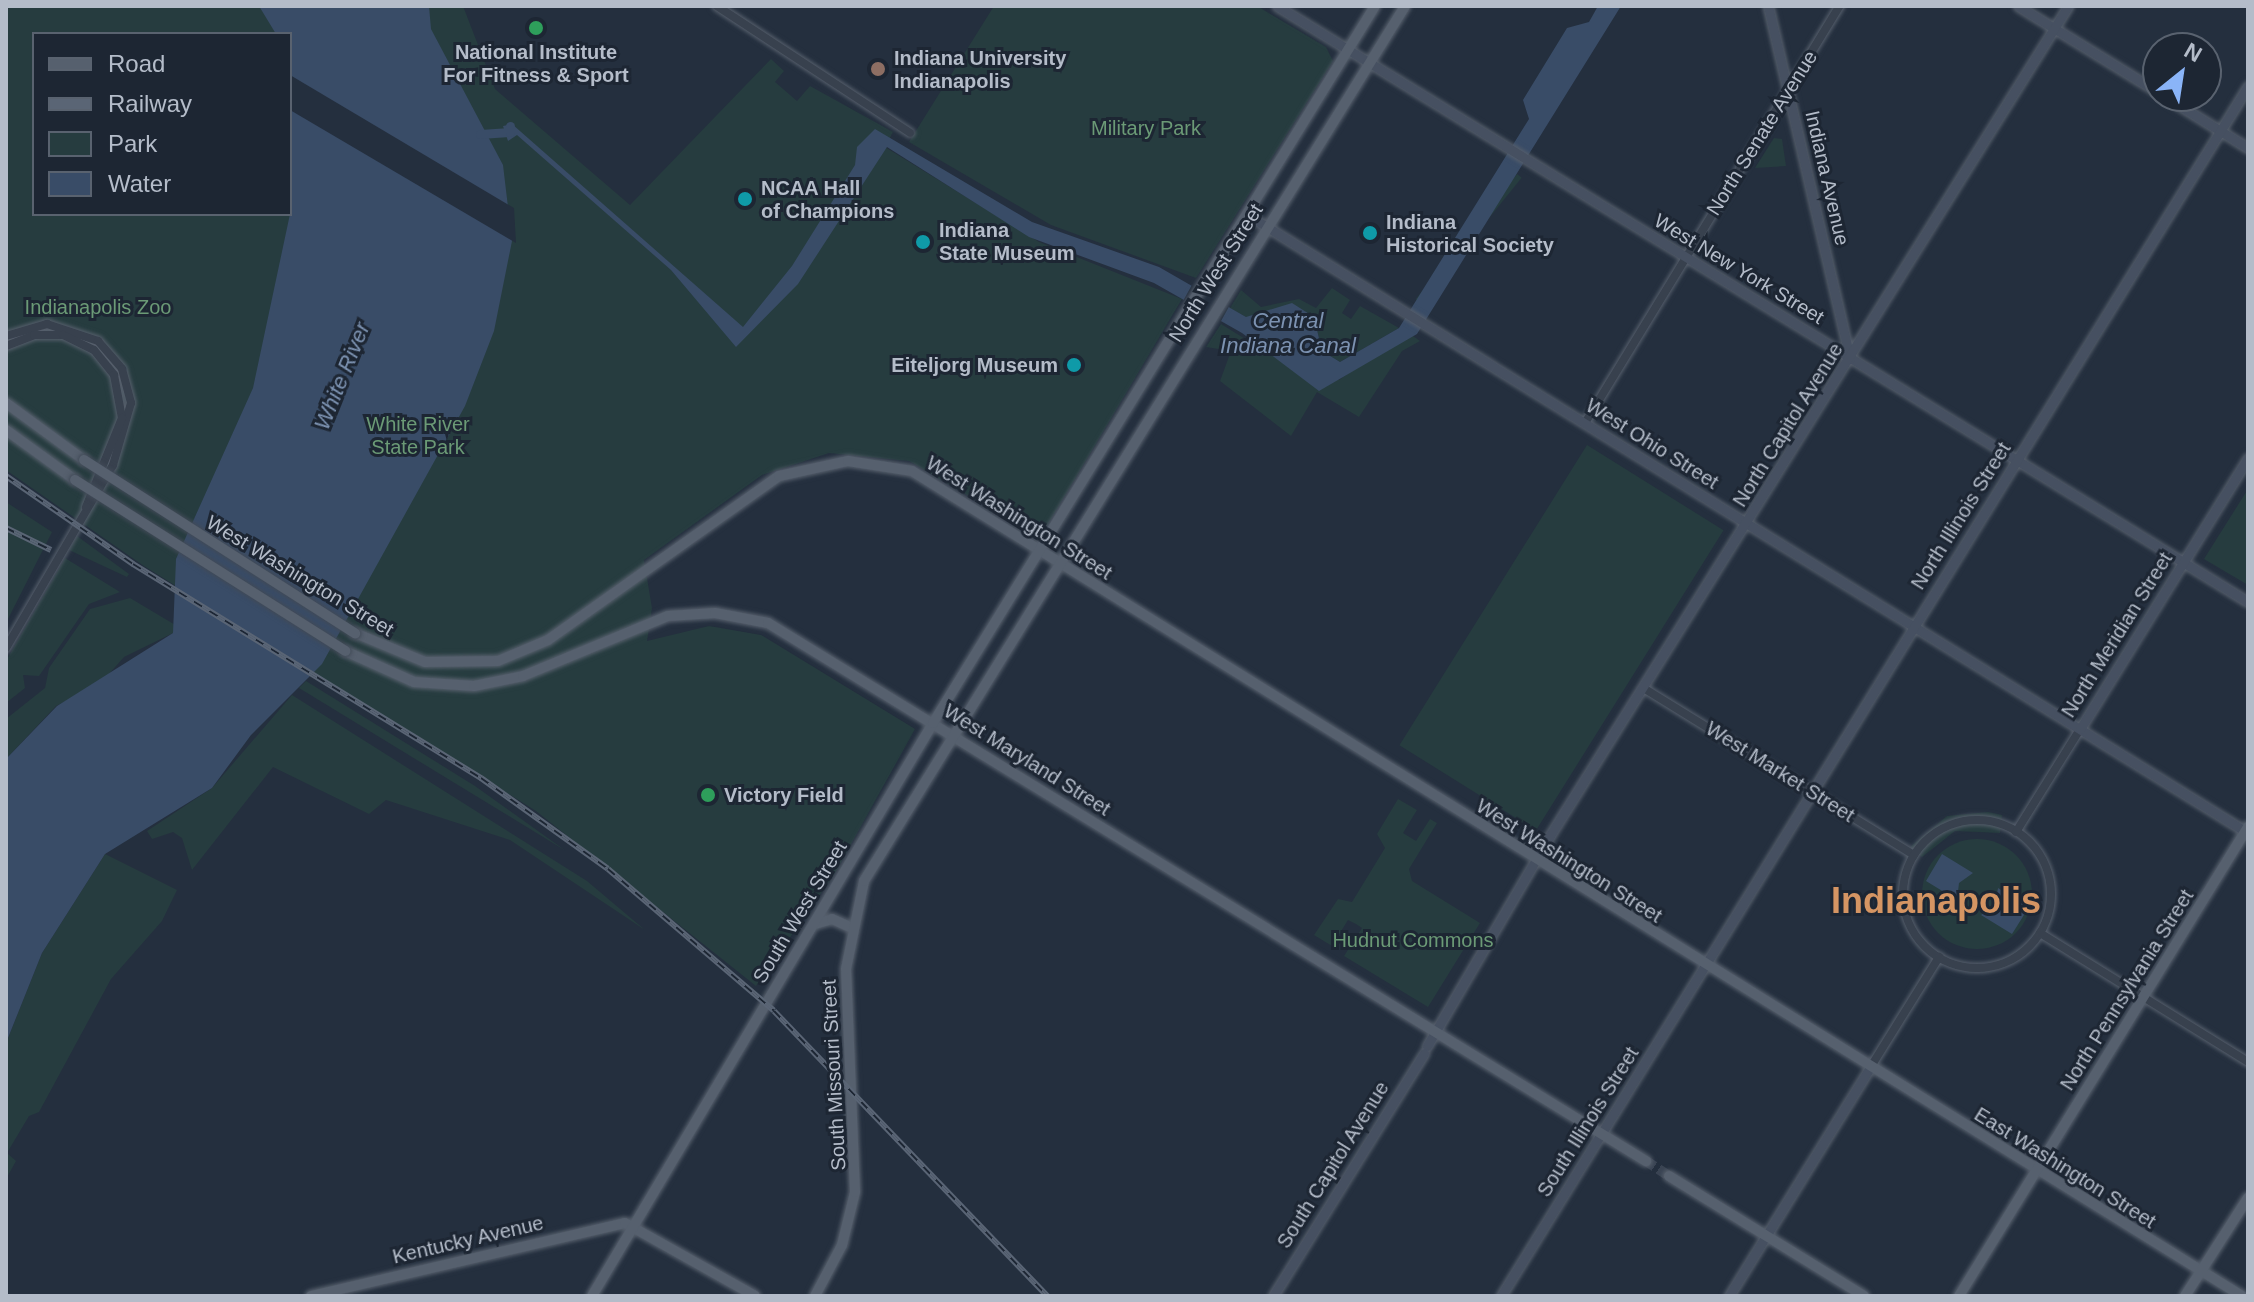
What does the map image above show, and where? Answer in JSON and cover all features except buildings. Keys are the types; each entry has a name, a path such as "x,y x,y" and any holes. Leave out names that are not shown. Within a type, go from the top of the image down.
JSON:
{"main road":[{"name":"West New York Street","path":"1277,6 2248,602"},
{"name":"North West Street","path":"1042,549 1375,6"},
{"name":"North West Street","path":"1061,561 1405,6"},
{"name":"Indiana Avenue","path":"1768,6 1850,359"},
{"path":"2018,6 2142,82"},
{"name":"North Capitol Avenue","path":"1536,862 2068,6"},
{"name":"North Illinois Street","path":"1705,966 2248,86"},
{"path":"2190,112 2248,148"},
{"name":"West Ohio Street","path":"1246,214 2247,831"},
{"name":"West Washington Street","path":"6,403 84,460 355,633 425,662 514,656 560,632 759,487 829,462 874,462 921,475 1870,1068"},
{"name":"West Washington Street","path":"6,430 75,480 345,651"},
{"name":"North Meridian Street","path":"2080,729 2248,458"},
{"name":"South West Street","path":"592,1296 933,723 1042,549"},
{"name":"South West Street","path":"860,892 1061,561"},
{"name":"West Maryland Street","path":"345,651 414,682 487,685 668,616 731,614 792,634 952,736 1646,1161"},
{"name":"North Pennsylvania Street","path":"1959,1296 2247,831"},
{"name":"South Capitol Avenue","path":"1273,1296 1426,1050 1536,862"},
{"name":"South Missouri Street","path":"815,1296 845,1237 857,1181 850,927 860,892"},
{"path":"814,924 832,919 850,927"},
{"name":"South Illinois Street","path":"1506,1294 1705,966"},
{"path":"1729,1296 1870,1068"},
{"name":"East Washington Street","path":"1870,1068 2242,1296"},
{"path":"1669,1176 1864,1296"},
{"path":"2185,1296 2248,1198"},
{"path":"635,1225 755,1296"},
{"name":"Kentucky Avenue","path":"311,1296 635,1225"}],"street":[{"path":"717,6 910,133"},
{"name":"North Senate Avenue","path":"1585,423 1840,6"},
{"path":"6,336 47,324 74,329 103,345 122,369 130,423 6,648"},
{"path":"6,346 34,335 63,335 94,350 114,375 122,418 86,507"},
{"name":"West Market Street","path":"1645,689 1914,855"},
{"name":"North Meridian Street","path":"2016,832 2080,729"},
{"path":"1966,821 2016,832 2037,851 2049,878 2040,933 2020,954 1994,966 1939,957 1917,937 1905,910 1914,855 1932,835 1966,821"},
{"path":"2040,933 2248,1062"},
{"path":"1870,1068 1939,957"}],"green space":[{"name":"White River State Park","path":"6,6 463,6 495,89 630,205 771,59 784,71 775,82 797,101 810,86 893,132 885,147 1039,242 1182,299 1047,526 1037,521 1030,532 909,461 829,453 762,475 644,560 652,608 647,641 709,626 761,635 915,729 835,873 756,986 536,811 144,566 6,470"},
{"name":"Military Park","path":"994,6 1257,6 1326,47 1333,61 1196,278 1051,225 909,142"},
{"path":"1774,138 1782,139 1786,166 1755,168"},
{"path":"1517,174 1522,178 1420,303 1416,299"},
{"path":"1332,288 1350,300 1342,313 1351,319 1360,306 1399,328 1340,362 1322,351 1314,317 1246,317 1230,308 1241,290 1261,307 1299,299 1316,308"},
{"path":"1221,324 1305,376 1339,380 1384,348 1413,336 1420,341 1402,351 1359,417 1317,392 1291,436 1220,381 1231,351 1206,347"},
{"path":"1587,445 1724,530 1536,831 1399,745"},
{"path":"2248,489 2248,585 2204,559"},
{"path":"6,502 52,532 6,623"},
{"path":"77,536 129,574 127,577 69,550"},
{"path":"65,558 120,592 89,604 39,676 23,675 25,688 6,703 6,661"},
{"path":"130,598 177,626 173,633 124,657 101,683 56,706 6,759 6,719 45,688 49,668 90,609"},
{"path":"306,681 475,786 566,851 299,688"},
{"path":"292,695 587,881 645,930 510,840 386,800 369,814 273,767 192,870 182,838 173,832 152,839 147,831 212,788"},
{"name":"Hudnut Commons","path":"1398,799 1417,810 1403,833 1416,841 1430,819 1437,823 1409,869 1412,881 1480,923 1428,1007 1344,956 1362,928 1356,924 1348,920 1332,946 1314,935 1338,899 1352,902 1385,848 1377,834"},
{"path":"1988,812 2002,815 2000,833 1955,831 1922,857 1910,847 1947,816"},
{"path":"1977,839 1998,843 2016,855 2028,873 2032,894 2028,915 2016,933 1998,945 1977,949 1956,945 1938,933 1926,915 1922,894 1926,873 1938,855 1956,843"},
{"path":"105,854 177,890 162,921 111,979 39,1112 29,1116 7,1153 16,1161 6,1179 6,1043 42,953"}],"water":[{"name":"White River","path":"259,6 429,6 431,29 503,165 512,241 494,331 465,406 322,664 251,735 212,788 105,854 42,953 6,1043 6,759 57,706 173,633 176,559 253,388 292,216 292,32 275,32"},
{"name":"Central Indiana Canal","path":"1598,6 1621,6 1417,334 1319,391 1242,333 1154,283 1029,237 887,147 798,284 736,347 671,270 517,135 508,141 503,126 512,124 743,327 792,266 855,165 857,147 875,129 1032,222 1159,267 1246,317 1292,303 1314,317 1322,351 1340,362 1399,328 1529,119 1523,100 1567,28 1589,22"},
{"path":"1942,854 1973,873 1959,883 1957,900 1926,881"},
{"path":"1998,888 2029,907 2012,934 1981,915 1995,905"}],"pier":[{"path":"292,76 514,208 516,243 292,111"},
{"path":"1193,283 1231,304 1219,325 1181,304"}],"waterway":[{"name":"Central Indiana Canal","path":"480,134 510,132 510,126"}],"tunnel":[{"path":"1646,1161 1669,1176"}],"railway":[{"path":"6,476 133,564 481,778 608,869 774,1011 1047,1296"},
{"path":"6,528 51,550"}],"place":[{"name":"National Institute For Fitness & Sport","path":"536,28"},
{"name":"Indiana University Indianapolis","path":"878,69"},
{"name":"NCAA Hall of Champions","path":"745,199"},
{"name":"Indiana Historical Society","path":"1370,233"},
{"name":"Indiana State Museum","path":"923,242"},
{"name":"Eiteljorg Museum","path":"1074,365"},
{"name":"Victory Field","path":"708,795"}],"district":[{"name":"Indianapolis","path":"1936,901"}],"park label":[{"name":"Indianapolis Zoo","path":"98,307"}]}
